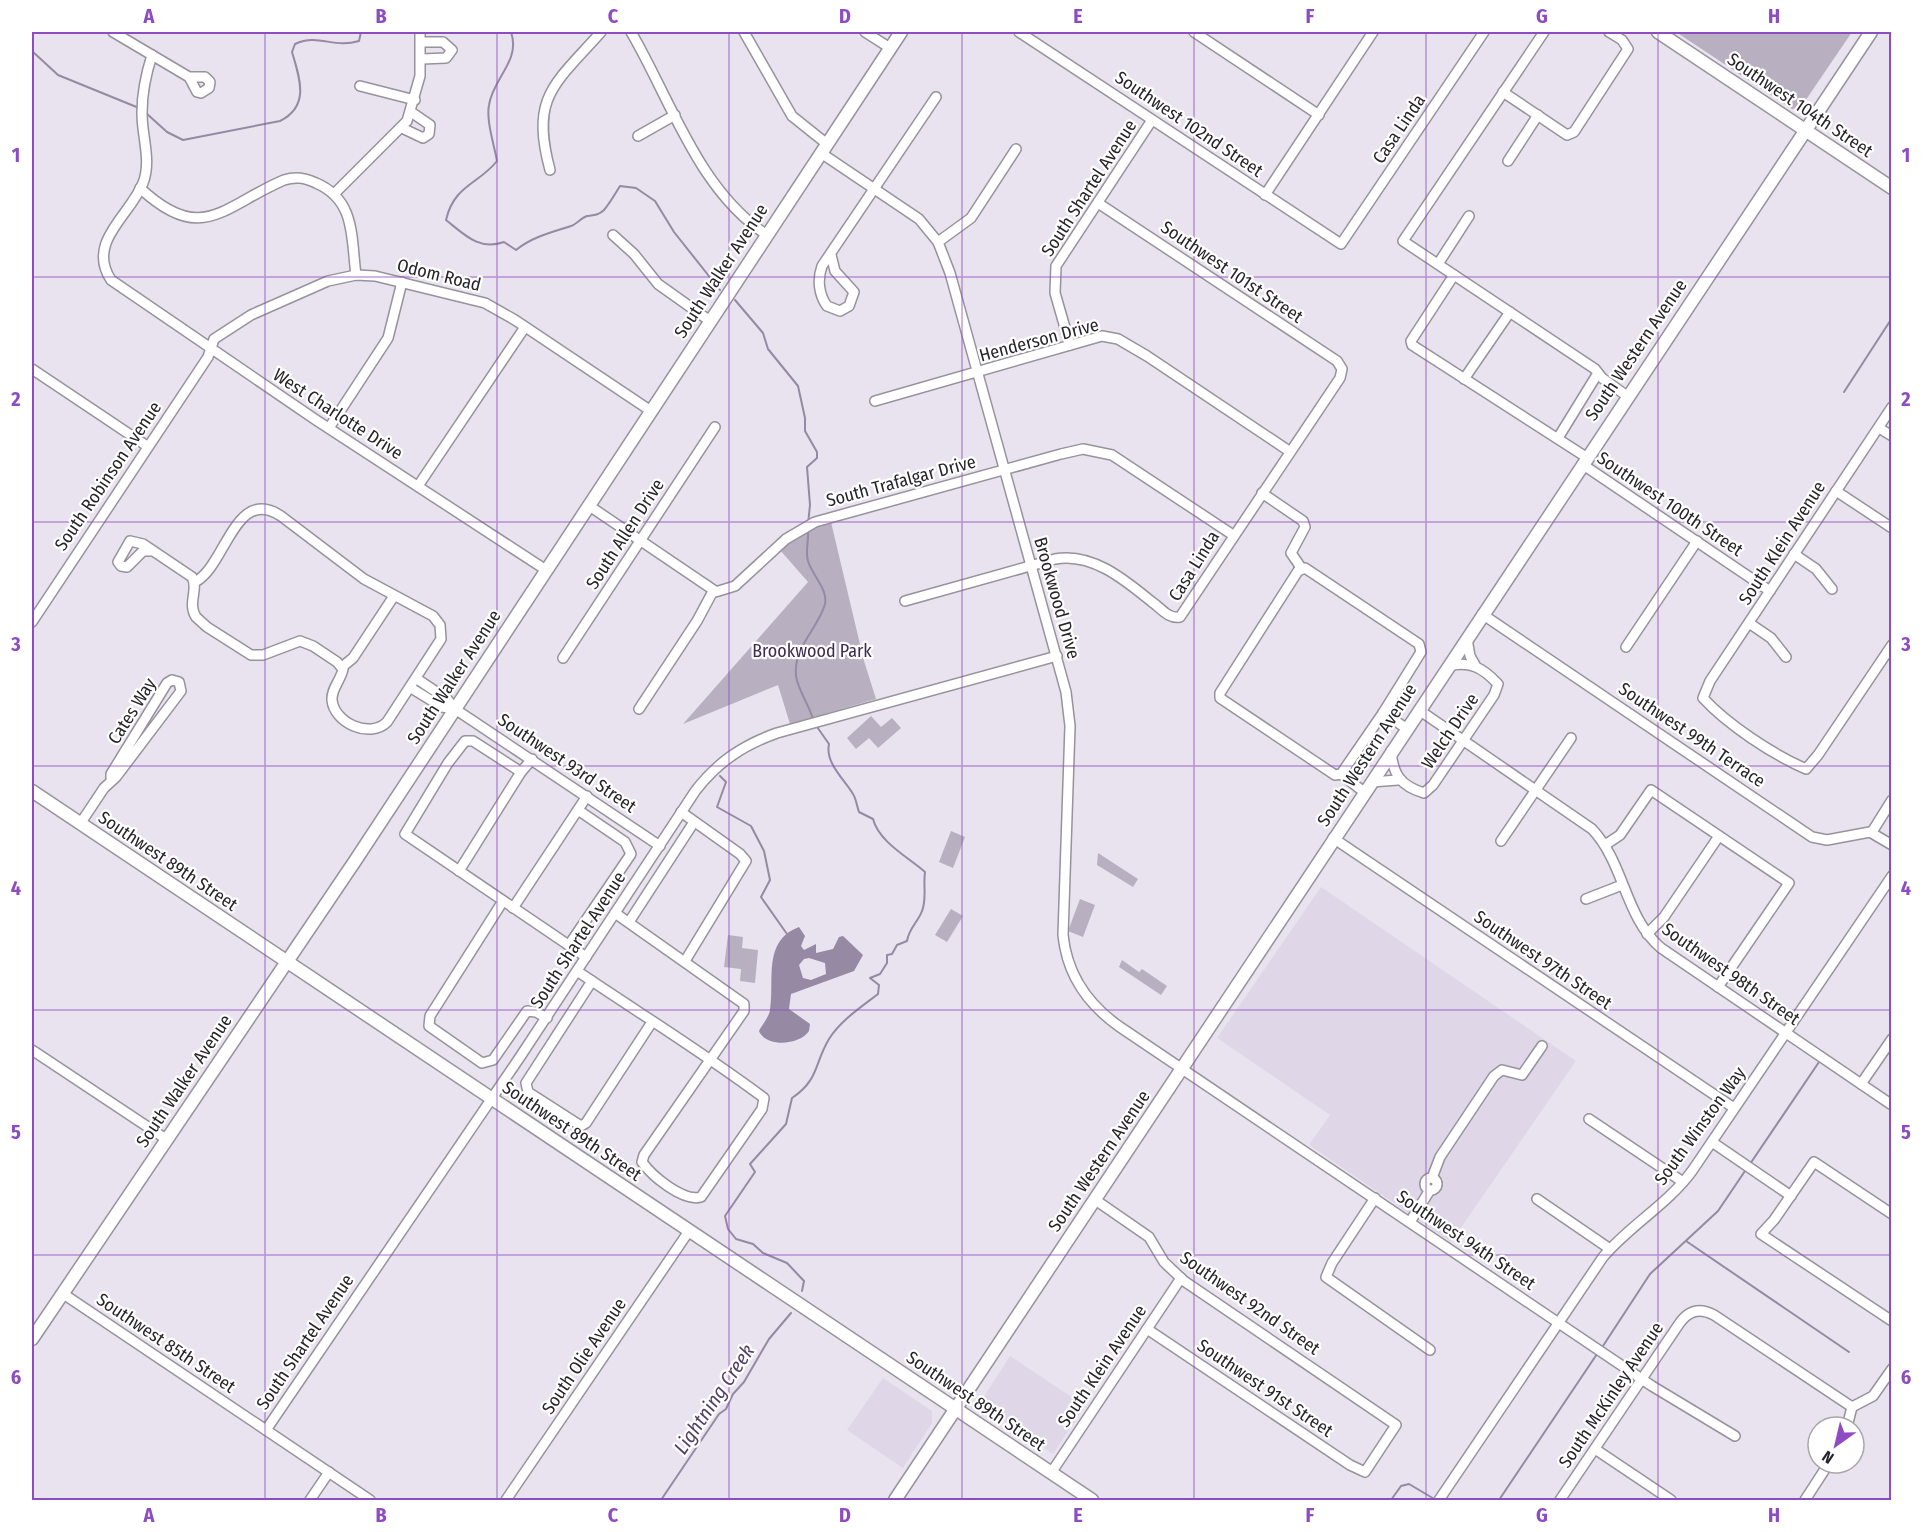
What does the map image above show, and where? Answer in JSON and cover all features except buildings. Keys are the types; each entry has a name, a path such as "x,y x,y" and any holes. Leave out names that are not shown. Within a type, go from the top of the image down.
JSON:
{"main road":[{"name":"South Walker Avenue","path":"32,1339 455,709 901,32"},
{"name":"Southwest 104th Street","path":"1658,32 1892,188"},
{"name":"South Western Avenue","path":"896,1500 1406,728 1804,129 1871,32"},
{"name":"Southwest 89th Street","path":"32,791 285,963 1092,1500"}],"street":[{"path":"113,32 189,77"},
{"path":"334,194 402,128 411,112 422,59 420,32"},
{"path":"550,170 541,132 547,100 558,81 601,32"},
{"path":"631,32 699,158 735,209 767,235"},
{"name":"Brookwood Drive","path":"744,32 792,116 824,148 919,219 938,242 950,273 1066,692 1070,726 1062,919 1067,959 1082,991 1101,1013 1182,1068"},
{"path":"865,32 890,48"},
{"name":"Southwest 102nd Street","path":"1019,32 1341,244"},
{"path":"1194,32 1319,115"},
{"path":"1265,195 1373,32"},
{"name":"Casa Linda","path":"1341,244 1484,32"},
{"path":"1544,32 1403,241 1595,369 1598,374 1627,396"},
{"path":"1503,92 1567,135 1574,132 1628,49 1622,40 1609,32"},
{"path":"422,42 443,42 452,50 446,58 422,59"},
{"path":"152,55 143,103 147,161 140,188 168,210 193,219 216,214 291,177 309,179 334,194 345,206 350,219 356,275"},
{"path":"360,86 415,100"},
{"path":"831,255 835,271 854,292 849,306 840,311 833,310 824,303 819,286 820,273 831,255 875,188 936,97"},
{"path":"402,128 423,138 429,134 430,125 411,112"},
{"path":"638,136 675,115"},
{"path":"1508,161 1538,115"},
{"name":"South Shartel Avenue","path":"1070,345 1055,293 1056,266 1152,120"},
{"path":"938,242 971,218 1016,149"},
{"name":"West Charlotte Drive","path":"140,188 112,230 102,253 106,272 114,284 546,570"},
{"name":"Southwest 101st Street","path":"1098,203 1337,361 1342,372"},
{"path":"1438,264 1469,216"},
{"path":"613,236 634,254 658,284 710,321"},
{"name":"Southwest 100th Street","path":"1454,274 1411,341 1420,351 1557,438 1584,460 1770,591"},
{"name":"Odom Road","path":"210,349 214,339 251,315 303,291 356,275 402,282 479,301 525,327 651,411"},
{"path":"329,428 388,338 402,282"},
{"path":"1464,380 1510,312"},
{"path":"418,486 525,327"},
{"name":"Henderson Drive","path":"875,401 1102,336 1118,339 1148,356 1289,452"},
{"name":"South Robinson Avenue","path":"32,622 210,349"},
{"path":"32,369 147,446"},
{"name":"Casa Linda","path":"904,601 1064,557 1088,560 1176,618 1185,612 1233,535 1342,372"},
{"path":"1557,438 1598,374"},
{"name":"South Klein Avenue","path":"1892,407 1710,681 1703,698 1716,713 1789,762 1806,769 1818,755 1892,645"},
{"name":"South Allen Drive","path":"563,658 715,428"},
{"path":"1878,428 1892,436"},
{"name":"South Trafalgar Drive","path":"715,591 735,586 795,533 815,522 1074,451 1105,452 1233,535"},
{"path":"1836,491 1892,528"},
{"path":"1262,493 1303,521 1305,526 1291,553 1302,569 1315,573 1419,644 1421,652 1418,659 1341,774"},
{"path":"588,505 715,591 639,709"},
{"path":"342,667 313,646 300,641 263,655 247,653 196,617 191,604 195,582 207,571 243,517 259,507 276,513 337,560 394,596 433,616 440,625 439,643 387,722 373,731 357,727 335,710 332,697 341,676 342,667 353,658 394,596"},
{"path":"1626,647 1697,541"},
{"path":"153,551 195,582"},
{"path":"1794,554 1816,569 1832,589"},
{"path":"1302,569 1298,571 1220,693 1220,698 1335,775 1341,774 1368,787"},
{"name":"Southwest 99th Terrace","path":"1482,614 1812,837 1827,840 1872,832"},
{"path":"1749,623 1771,638 1786,657"},
{"name":"Welch Drive","path":"1391,751 1392,767 1398,780 1424,793 1433,785 1494,695 1498,684 1475,665 1468,652 1467,637"},
{"name":"South Shartel Avenue","path":"266,1430 547,1018 707,776 732,754 758,739 1057,656"},
{"name":"Welch Drive","path":"1448,666 1464,663 1475,665"},
{"name":"Southwest 93rd Street","path":"417,679 447,699 455,709 660,846"},
{"name":"Cates Way","path":"80,824 111,780 116,777 167,683 172,680 179,682 181,691 130,752"},
{"name":"Southwest 93rd Street","path":"411,688 441,707 455,709"},
{"name":"Southwest 98th Street","path":"1419,710 1586,824 1605,845 1635,915 1647,934 1661,948 1892,1105"},
{"path":"1383,713 1406,728"},
{"path":"1501,841 1571,738"},
{"path":"521,772 473,741 463,742 405,834 586,957"},
{"path":"459,871 521,772 532,759"},
{"name":"Welch Drive","path":"1368,787 1398,780"},
{"path":"1605,845 1620,835 1651,790 1788,883 1718,987"},
{"path":"513,908 587,796"},
{"path":"1892,800 1872,832 1892,845"},
{"path":"569,945 631,854 625,842 578,810"},
{"path":"681,813 740,854 746,861 685,961"},
{"path":"629,922 694,822"},
{"path":"1647,934 1664,917 1719,836"},
{"name":"Southwest 97th Street","path":"1334,838 1734,1108"},
{"name":"South Winston Way","path":"1441,1497 1610,1249 1660,1206 1683,1182 1892,876"},
{"path":"1586,899 1622,885"},
{"path":"502,901 430,1016 429,1026 482,1063 493,1060 527,1011 536,1012 547,1018"},
{"path":"577,971 709,1061 757,1092 765,1100 762,1109 701,1197 695,1199 686,1197 652,1173 642,1162 644,1155 709,1061 744,1011 744,1004 615,913"},
{"path":"592,981 526,1083 528,1092 580,1126 586,1123 652,1022"},
{"path":"1861,1084 1892,1039"},
{"path":"1410,1222 1430,1190 1438,1185 1432,1178 1440,1157 1494,1076 1502,1070 1522,1075 1542,1046"},
{"path":"32,1050 166,1139"},
{"name":"Southwest 94th Street","path":"1182,1068 1642,1379 1735,1436"},
{"path":"1589,1119 1683,1182"},
{"path":"1712,1142 1791,1196"},
{"path":"1892,1215 1814,1162 1761,1234 1892,1321"},
{"path":"1375,1198 1332,1263 1326,1278 1430,1350"},
{"name":"Southwest 92nd Street","path":"1094,1199 1149,1237 1164,1262 1181,1278 1396,1425 1365,1472"},
{"path":"1537,1199 1610,1249"},
{"name":"South Olie Avenue","path":"506,1500 689,1231"},
{"name":"South Klein Avenue","path":"1051,1473 1181,1278"},
{"name":"Southwest 85th Street","path":"62,1293 370,1500"},
{"name":"South McKinley Avenue","path":"1560,1500 1679,1324 1693,1312 1699,1310 1714,1315 1852,1407"},
{"name":"Southwest 91st Street","path":"1147,1329 1350,1465 1365,1472"},
{"path":"1850,1415 1852,1407 1873,1396 1892,1369"},
{"path":"1595,1449 1671,1500"},
{"path":"310,1500 329,1472"},
{"path":"1805,1500 1821,1475"}],"shaded area":[{"path":"1321,887 1576,1061 1451,1242 1309,1145 1330,1115 1217,1038"},
{"path":"799,927 805,936 801,946 804,950 816,944 816,953 833,949 839,937 843,936 863,955 854,971 791,994 789,1009 810,1024 809,1031 805,1036 783,1043 768,1040 759,1031 770,1010 772,963 775,952 787,933","holes":["809,958 825,963 826,974 811,980 803,978 799,965 804,959"]},
{"path":"1010,1356 1085,1406 1053,1454 986,1409 983,1398"},
{"path":"883,1378 932,1411 932,1423 903,1468 847,1430"}],"green space":[{"path":"1676,32 1852,32 1801,107 1792,109"},
{"name":"Brookwood Park","path":"831,522 864,661 876,699 790,724 778,685 683,724 808,582 780,550 799,534"},
{"path":"871,716 881,727 892,718 901,728 878,748 869,738 856,749 847,738"},
{"path":"951,831 965,837 953,868 939,862"},
{"path":"1098,853 1138,879 1133,887 1097,865"},
{"path":"1080,899 1095,905 1083,937 1068,931"},
{"path":"951,909 963,916 947,942 935,935"},
{"path":"728,935 743,937 742,948 758,950 755,983 740,981 741,969 724,967"},
{"path":"1122,960 1139,972 1142,969 1167,986 1161,995 1119,967"}],"waterway":[{"name":"Lightning Creek","path":"146,113 167,132 183,140 280,121 296,108 299,100 300,82 292,52 295,44 311,40 350,43 359,41 361,32"},
{"name":"Lightning Creek","path":"511,32 512,52 492,95 488,111 497,161 461,192 450,208 446,220 473,240 487,244 504,242 516,250 535,238 573,225 587,216 600,213 620,186 636,188 655,201 674,232 720,290"},
{"name":"Lightning Creek","path":"32,51 58,75 139,108"},
{"name":"Lightning Creek","path":"735,300 763,333 768,349 798,386 805,418 805,431 817,452 817,458 807,467 810,505 808,524"},
{"path":"1844,392 1892,318"},
{"name":"Lightning Creek","path":"808,530 808,561 822,587 825,604 798,656 796,676 813,719"},
{"name":"Lightning Creek","path":"802,1291 804,1281 787,1263 763,1253 753,1244 736,1239 728,1229 725,1216 755,1172 750,1164 786,1124 792,1098 812,1078 829,1039 845,1020 878,994 879,985 870,978 880,974 887,963 887,955 892,954 897,945 907,941 922,911 925,897 925,872 881,835 873,819 859,812 854,796 832,764 829,744 815,724"},
{"path":"720,776 726,782 717,807 751,826 764,851 770,880 761,897 787,934"},
{"path":"1750,1164 1819,1062"},
{"path":"1601,1349 1650,1274 1718,1211 1747,1168"},
{"path":"1686,1241 1849,1352"},
{"name":"Lightning Creek","path":"661,1500 719,1414 726,1409 733,1394 744,1382 769,1339 791,1313"},
{"path":"1499,1500 1597,1354"},
{"path":"1391,1500 1401,1486 1409,1484 1436,1500"}]}
